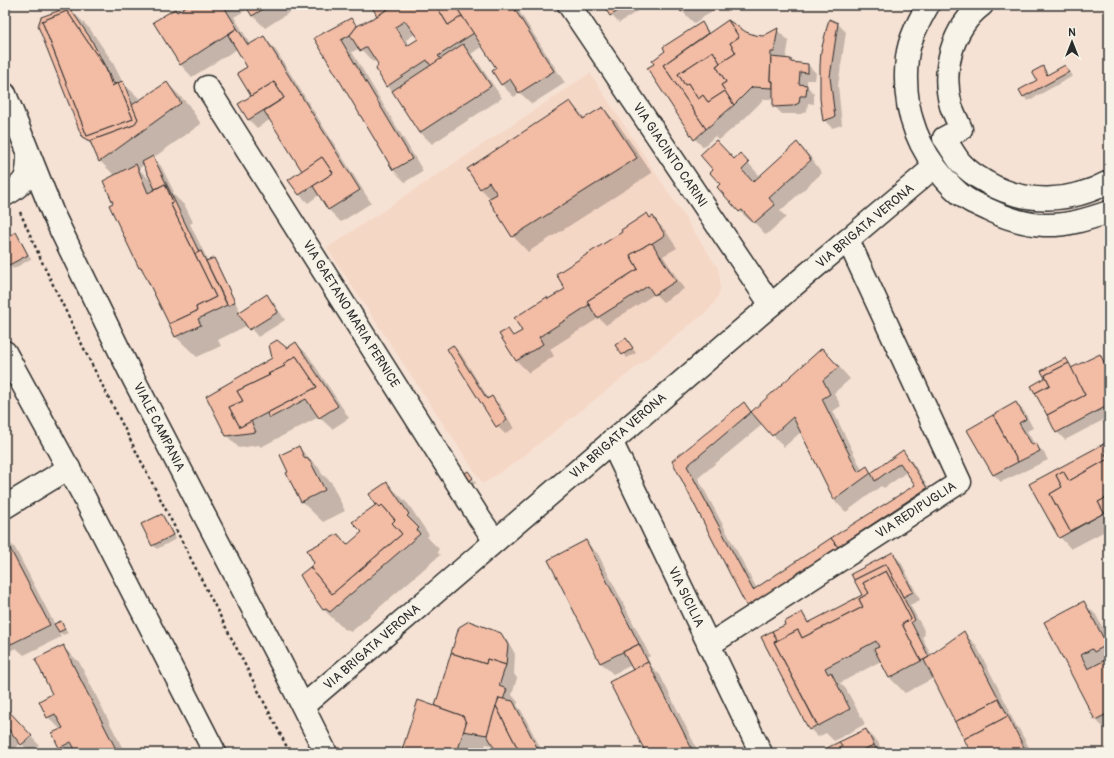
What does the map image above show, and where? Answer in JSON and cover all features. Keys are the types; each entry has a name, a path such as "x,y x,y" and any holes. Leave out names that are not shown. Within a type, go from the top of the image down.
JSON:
{"street":[{"name":"VIA GIACINTO CARINI","path":"570,5 771,305"},
{"path":"928,5 916,26 907,57 906,89 911,121 924,151 934,167 950,185 971,202 1006,218 1044,225 1082,222 1109,212"},
{"path":"982,5 963,26 953,45 948,65 948,86 951,106 961,129 944,138 962,164 977,177 995,187 1014,194 1034,198 1055,199 1075,196 1095,190 1109,182"},
{"name":"VIA GAETANO MARIA PERNICE","path":"207,87 495,541"},
{"name":"VIALE CAMPANIA","path":"5,94 53,214 82,274 129,370 326,753"},
{"path":"8,193 20,186 25,180 28,169 28,152"},
{"name":"VIA BRIGATA VERONA","path":"303,706 611,441 934,167"},
{"name":"VIA REDIPUGLIA","path":"709,645 960,482 848,240"},
{"path":"5,352 69,468 215,753"},
{"name":"VIA SICILIA","path":"611,441 761,753"},
{"path":"5,507 69,468"}],"path":[{"path":"8,193 91,363 290,753"}],"shaded area":[{"path":"590,73 718,268 720,291 709,310 517,461 483,484 327,248"}],"building":[{"path":"188,5 223,5 237,28 180,65 153,22 175,9 177,12"},
{"path":"245,5 270,5 252,16"},
{"path":"371,5 394,5 377,16"},
{"path":"394,5 436,5 448,25 462,16 474,33 438,56 441,59 431,66 427,60 386,87 376,69 378,64 367,47 360,51 350,35 357,26","holes":["405,21 418,39 407,46 395,27"]},
{"path":"436,5 455,5 462,16 448,25"},
{"path":"455,5 512,5 554,71 519,93 510,79 501,85 492,71 496,68"},
{"path":"603,5 627,5 610,16"},
{"path":"677,5 691,5 681,12"},
{"path":"69,7 91,39 114,84 123,81 138,119 134,125 90,141 82,137 38,26 41,17","holes":["67,11 106,69 112,86 118,83 133,119 87,136 42,21"]},
{"path":"67,11 106,69 112,86 118,83 133,119 87,136 42,21"},
{"path":"351,18 357,26 350,35 341,40 412,159 393,170 314,38"},
{"path":"829,19 838,23 830,77 835,117 823,121 820,99 820,66 821,51"},
{"path":"728,20 739,37 730,43 736,53 720,63 713,51 678,74 685,85 688,83 698,99 703,95 708,102 725,91 734,105 706,129 663,65"},
{"path":"728,20 746,32 755,35 763,36 778,28 774,52 771,52 770,81 773,81 773,88 752,87 734,105 721,85 726,82 716,66 736,53 730,43 739,37"},
{"path":"702,22 708,33 663,65 706,129 694,140 647,68 654,64 652,61 665,51 663,47"},
{"path":"237,28 248,45 264,36 360,190 328,210 313,186 333,173 322,157 302,171 264,111 284,98 274,82 251,96 237,73 247,67 228,35"},
{"path":"463,44 491,86 419,133 392,91"},
{"path":"713,51 720,63 716,66 726,82 721,85 725,91 708,102 703,95 698,99 688,83 685,85 678,74"},
{"path":"771,57 791,59 791,62 808,64 808,73 800,72 799,84 807,85 806,96 800,96 799,103 792,106 773,107 773,81 770,81"},
{"path":"1065,65 1069,72 1023,97 1019,90 1037,80 1032,72 1043,66 1047,75"},
{"path":"167,82 181,103 99,162 90,141 134,125 138,119 132,105"},
{"path":"274,82 284,98 248,120 238,104"},
{"path":"570,101 583,119 603,107 637,158 512,237 488,199 497,194 489,182 480,189 467,169"},
{"path":"716,140 734,159 740,153 749,163 742,170 753,182 797,142 811,160 769,198 775,205 754,223 742,210 739,212 717,187 720,184 710,173 713,170 700,155"},
{"path":"153,156 199,252 195,254 170,203 173,202 165,184 155,189 142,162"},
{"path":"322,157 333,173 299,195 288,180"},
{"path":"136,164 148,193 165,184 173,202 170,203 216,297 196,307 197,311 169,324 141,267 139,268 109,205 113,203 103,181"},
{"path":"647,213 650,218 653,216 665,235 630,255 638,269 587,301 589,305 539,337 543,344 516,361 499,334 508,329 513,336 522,331 514,318 547,297 548,299 565,289 556,274 622,232 621,230"},
{"path":"16,232 28,255 9,265 5,260 5,238"},
{"path":"652,243 676,281 654,295 648,286 597,318 587,301 638,269 630,255"},
{"path":"201,251 227,305 198,319 201,325 175,337 169,324 197,311 196,307 216,297 195,254"},
{"path":"214,258 235,302 228,306 206,261"},
{"path":"267,294 278,312 249,330 238,313"},
{"path":"626,338 633,348 622,355 615,345"},
{"path":"277,340 287,348 296,342 338,406 319,418 306,399 270,418 267,413 317,387 296,356 283,364 285,366 268,374 270,375 237,391 243,401 229,407 240,427 251,421 256,432 226,436 206,396 272,358 269,345"},
{"path":"453,345 487,399 492,396 507,420 496,427 447,349"},
{"path":"822,348 839,367 823,380 830,394 822,399 858,472 867,466 871,473 834,500 793,417 772,436 751,412"},
{"path":"1100,354 1109,372 1109,405 1056,433 1047,415 1085,395 1071,368"},
{"path":"296,356 317,387 240,427 229,407 243,401 237,391 270,375 268,374 285,366 283,364"},
{"path":"1066,358 1069,363 1045,375 1050,385 1035,393 1031,386 1045,378 1041,371"},
{"path":"1069,363 1085,395 1047,415 1035,393 1050,385 1045,375"},
{"path":"744,402 751,412 687,466 753,590 831,538 838,547 747,607 672,461"},
{"path":"1016,402 1026,419 1019,423 1032,445 1036,443 1040,451 1018,462 993,415"},
{"path":"993,415 1018,462 993,475 967,430"},
{"path":"1109,441 1109,452 1105,454 1108,459 1069,481 1063,471 1056,475 1062,487 1050,494 1070,531 1097,516 1059,538 1029,484"},
{"path":"299,446 305,459 307,458 310,461 325,490 301,502 286,473 288,472 280,455"},
{"path":"903,450 927,488 838,547 831,538 915,485 900,463 875,481 871,473"},
{"path":"1109,452 1109,496 1098,502 1104,513 1070,531 1050,494 1062,487 1056,475 1063,471 1069,481 1108,459 1105,454"},
{"path":"468,471 473,478 467,483 462,475"},
{"path":"387,482 409,514 407,516 419,528 417,530 420,534 330,612 326,609 323,610 300,575 310,567 332,594 402,534 392,523 395,520 382,505 379,508 377,504 375,505 369,494"},
{"path":"1109,496 1109,510 1104,513 1098,502"},
{"path":"377,504 379,508 382,505 395,520 392,523 402,534 332,594 310,567 314,563 307,550 338,534 347,545 362,532 352,522"},
{"path":"162,514 173,535 152,546 141,524"},
{"path":"5,539 50,625 11,644 5,631 5,609 9,607 5,600"},
{"path":"586,540 639,644 600,663 548,560"},
{"path":"893,552 913,592 903,597 886,564 854,580 851,574"},
{"path":"886,564 915,620 911,622 929,657 921,661 902,624 911,619 886,571 863,583 869,593 859,599 863,607 802,638 798,630 777,641 772,631 785,625 784,622 802,612 808,623 862,595 854,580"},
{"path":"886,571 911,619 902,624 921,661 889,678 874,649 879,647 876,641 825,668 828,674 831,672 850,709 818,726 774,642 798,630 802,638 863,607 859,599 869,593 863,583"},
{"path":"1084,601 1107,645 1094,652 1092,649 1081,655 1088,669 1109,658 1109,713 1095,720 1044,622"},
{"path":"61,621 65,629 59,632 54,624"},
{"path":"469,621 501,633 508,645 506,665 487,659 486,664 451,653 459,627"},
{"path":"772,631 777,641 774,642 817,725 809,730 761,637"},
{"path":"964,631 999,699 955,722 924,660"},
{"path":"639,644 648,662 633,670 623,652"},
{"path":"64,645 118,753 77,753 71,742 59,748 52,733 63,728 55,714 47,718 39,701 52,694 35,659"},
{"path":"451,653 486,664 487,659 506,665 499,686 507,689 503,700 499,698 487,735 463,731 466,723 463,716 435,706"},
{"path":"648,662 694,753 646,753 609,682"},
{"path":"499,698 513,701 540,753 520,753 496,706"},
{"path":"999,699 1008,716 964,739 955,722"},
{"path":"418,700 463,716 466,723 457,753 401,753"},
{"path":"496,706 520,753 497,753 487,735"},
{"path":"5,707 32,736 21,745 5,725"},
{"path":"1008,716 1027,753 971,753 964,739"},
{"path":"866,729 874,745 856,753 833,753 842,747 839,742"},
{"path":"839,742 842,747 833,753 821,753 821,751"},
{"path":"874,745 878,753 856,753"}]}
